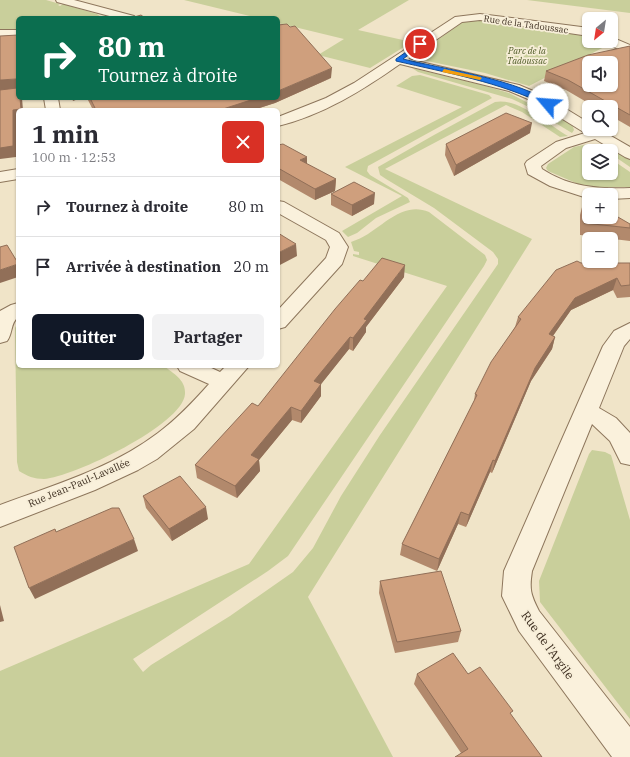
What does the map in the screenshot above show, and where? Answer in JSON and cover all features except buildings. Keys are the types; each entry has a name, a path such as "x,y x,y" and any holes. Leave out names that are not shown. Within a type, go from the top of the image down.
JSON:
{"street":[{"path":"61,0 118,16"},
{"name":"Rue de la Tadoussac","path":"398,60 454,21 463,18 480,17 582,31"},
{"path":"0,34 16,34"},
{"path":"618,44 630,50"},
{"path":"280,121 340,96 375,76 398,60 514,88 548,104 582,125"},
{"path":"582,136 561,145 533,164 534,171 545,178 578,192 594,194 630,194"},
{"path":"600,136 630,154"},
{"path":"0,177 16,174"},
{"path":"280,207 333,237 339,247 335,260 280,320"},
{"path":"0,336 0,325 5,318 16,310"},
{"name":"Rue de l'Argile","path":"630,330 624,332 617,339 518,571 516,582 516,596 529,621 630,754"},
{"name":"Rue Jean-Paul-Lavallée","path":"199,368 231,374"},
{"name":"Rue Jean-Paul-Lavallée","path":"1,511 107,474 146,454 166,440 179,428 231,374"},
{"path":"587,412 606,420 613,427 622,439 630,456"}],"green space":[{"path":"0,0 46,0 60,4 58,5 60,6 63,4 100,16 16,16 16,31 0,30"},
{"path":"184,0 409,0 358,30 412,42 370,68 318,55 344,39 280,23 280,16 250,16"},
{"path":"527,0 630,0 630,13"},
{"name":"Parc de la Tadoussac","path":"476,20 582,34 582,48 602,48 587,56 582,56 582,58 529,86 485,73 427,61 418,56 419,53 463,22"},
{"path":"412,68 509,93 555,117 565,119 572,124 574,130 572,133 529,107 512,99 418,72"},
{"path":"420,75 489,95 492,98 368,166 367,171 370,175 408,198 410,202 376,218 357,233 348,237 342,231 402,196 345,167 462,107 396,86 412,76"},
{"path":"495,102 504,102 523,108 568,136 560,137 522,112 506,105 385,169 532,239 308,597 393,757 0,757 0,671 249,564 447,286 353,256 353,254 359,255 359,252 354,251 351,242 366,235 389,219 404,211 420,210 429,212 485,255 487,260 484,266 288,556 268,571 133,659 143,672 151,665 230,616 293,572 313,548 341,496 380,435 498,264 498,259 493,252 434,208 380,175 378,167"},
{"path":"582,145 582,180 618,180 618,164 630,172 630,187 585,187 548,171 546,168 548,164 574,147"},
{"path":"618,152 630,160 630,167 618,159"},
{"path":"16,326 16,368 166,368 179,378 184,385 185,394 180,406 166,420 147,434 101,459 78,469 44,479 34,478 25,474 19,471 17,462 15,328"},
{"path":"592,450 605,452 611,455 630,520 630,719 540,602 539,581 589,454"}],"slow traffic":[{"path":"444,71 480,78"}],"route":[{"path":"420,44 398,60 484,79 524,92 548,104"}]}
